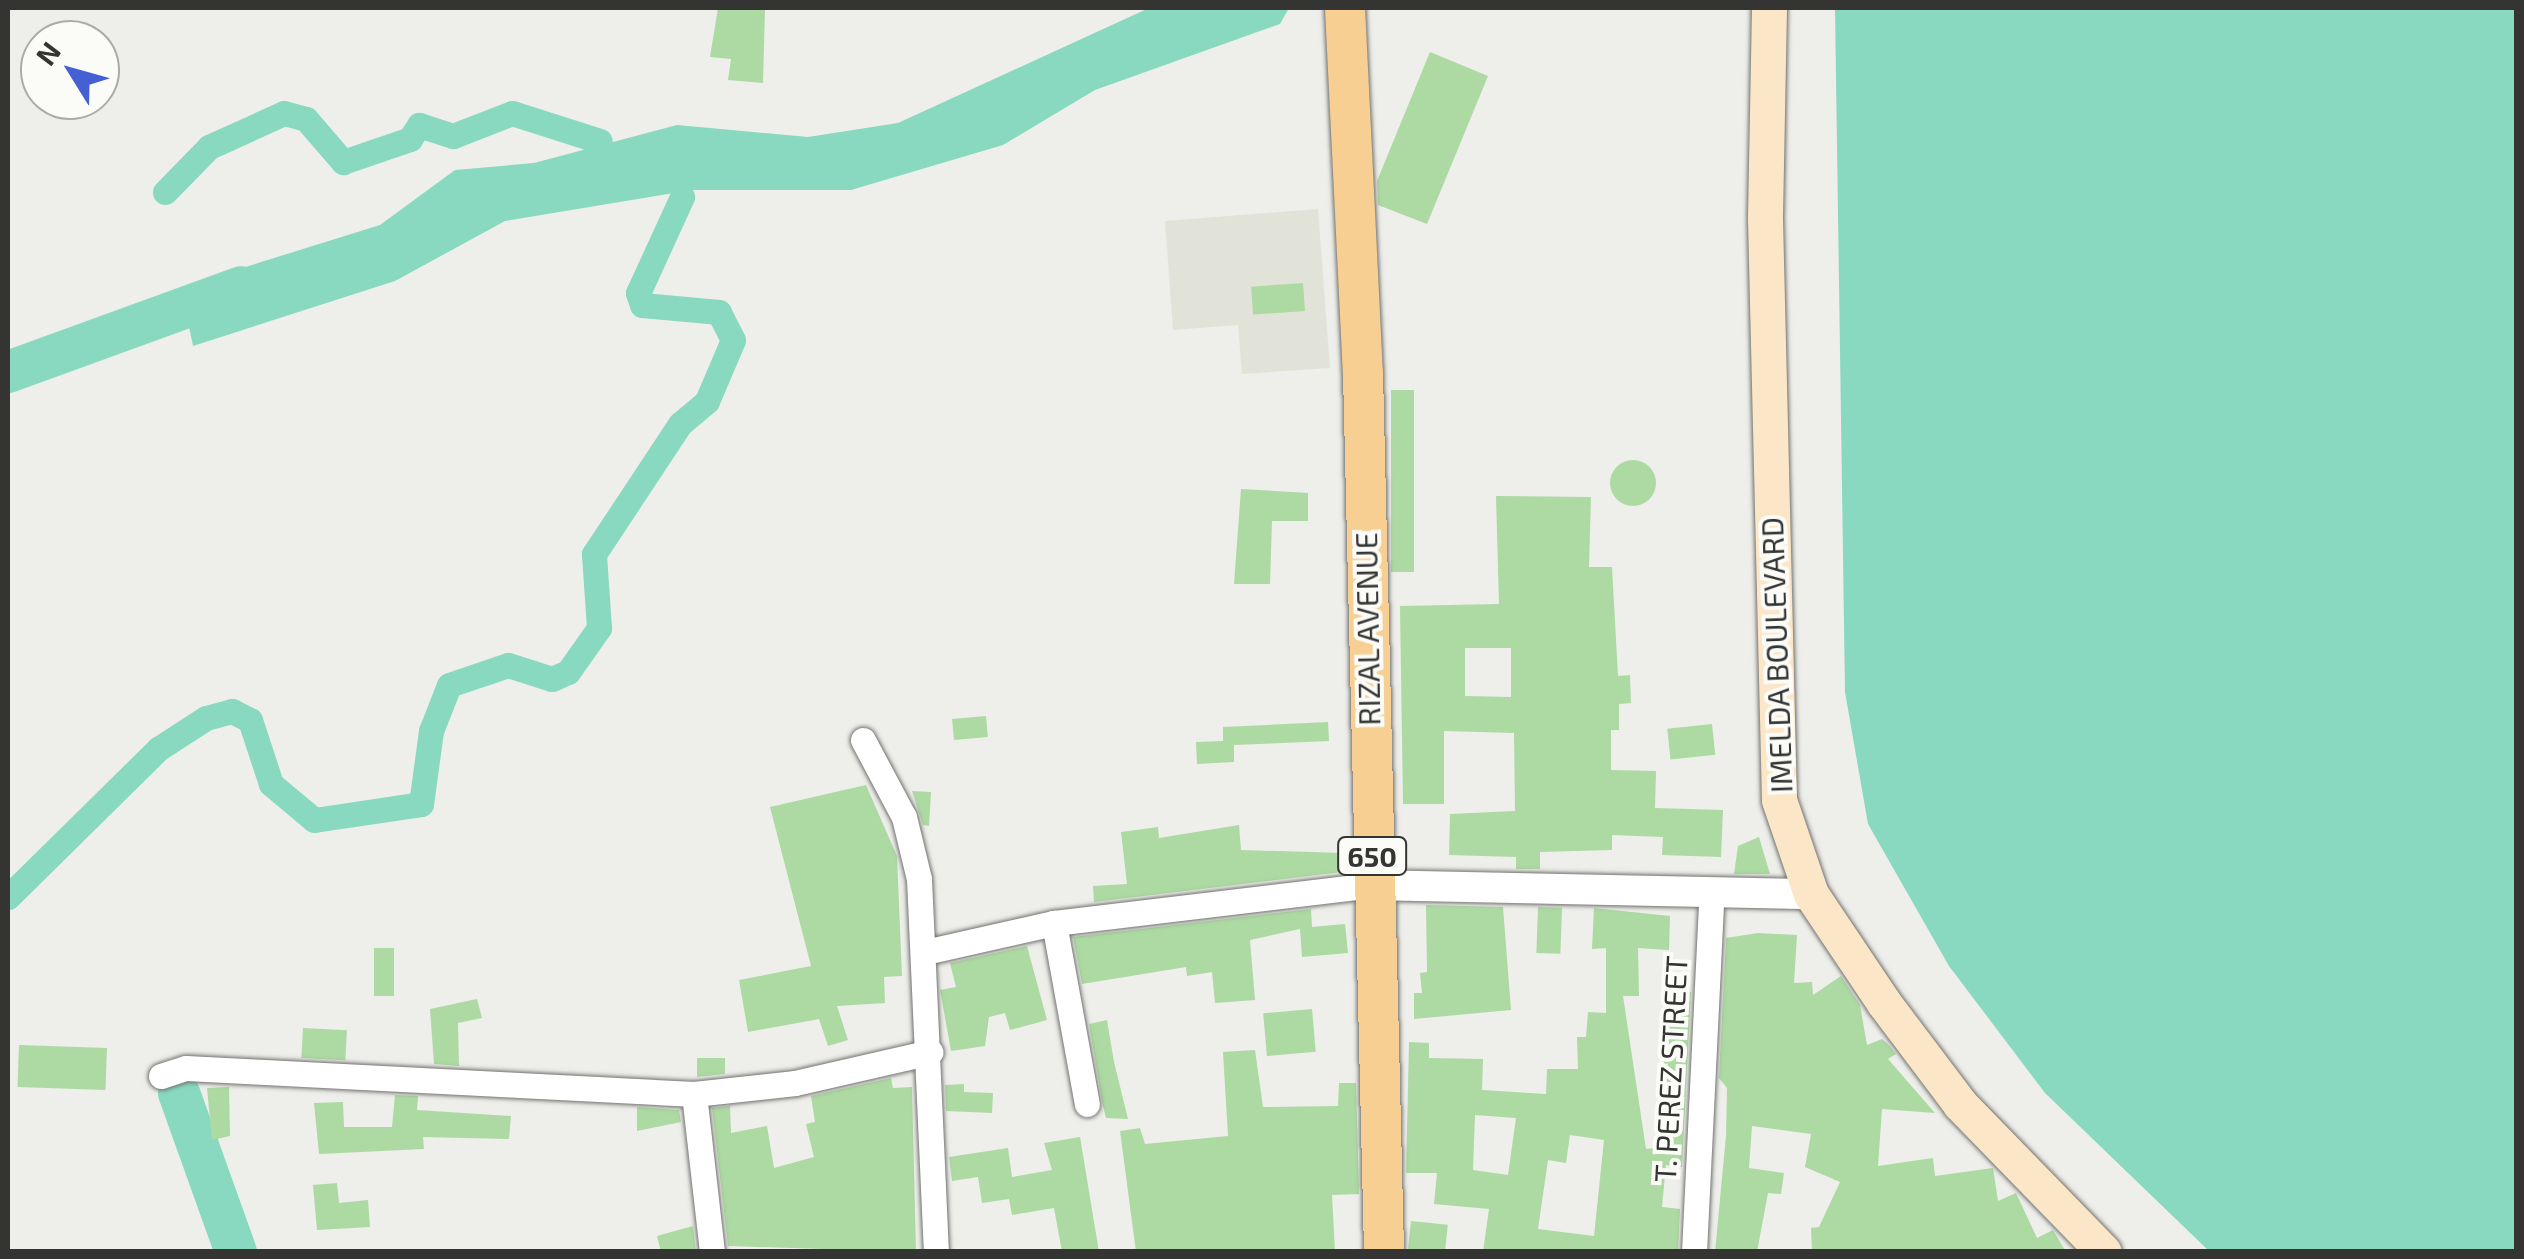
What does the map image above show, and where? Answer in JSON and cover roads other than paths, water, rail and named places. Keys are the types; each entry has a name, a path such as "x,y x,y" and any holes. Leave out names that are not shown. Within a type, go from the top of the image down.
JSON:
{"main road":[{"name":"RIZAL AVENUE","path":"1345,8 1363,373 1384,1252"},
{"name":"IMELDA BOULEVARD","path":"1769,8 1765,219 1778,800 1812,894 1960,1104 2104,1252"}],"street":[{"path":"863,740 914,847 926,952 936,1252"},
{"path":"926,952 1054,923 1374,885 1812,894"},
{"name":"T. PEREZ STREET","path":"1694,1252 1712,890"},
{"path":"1054,923 1087,1104"},
{"path":"161,1076 186,1068 694,1094 795,1083 930,1052"},
{"path":"694,1094 712,1252"}],"waterway":[{"path":"165,192 209,147 284,113 306,119 343,162 410,139 419,125 453,136 512,113 600,141"},
{"path":"8,897 158,749 206,718 232,711 250,720 271,784 314,820 421,804 431,731 449,685 508,665 552,679 568,672 599,628 594,554 680,424 707,401 733,340 719,312 642,305 638,293 682,197"},
{"path":"8,372 241,287"},
{"path":"179,1093 236,1252"}]}
